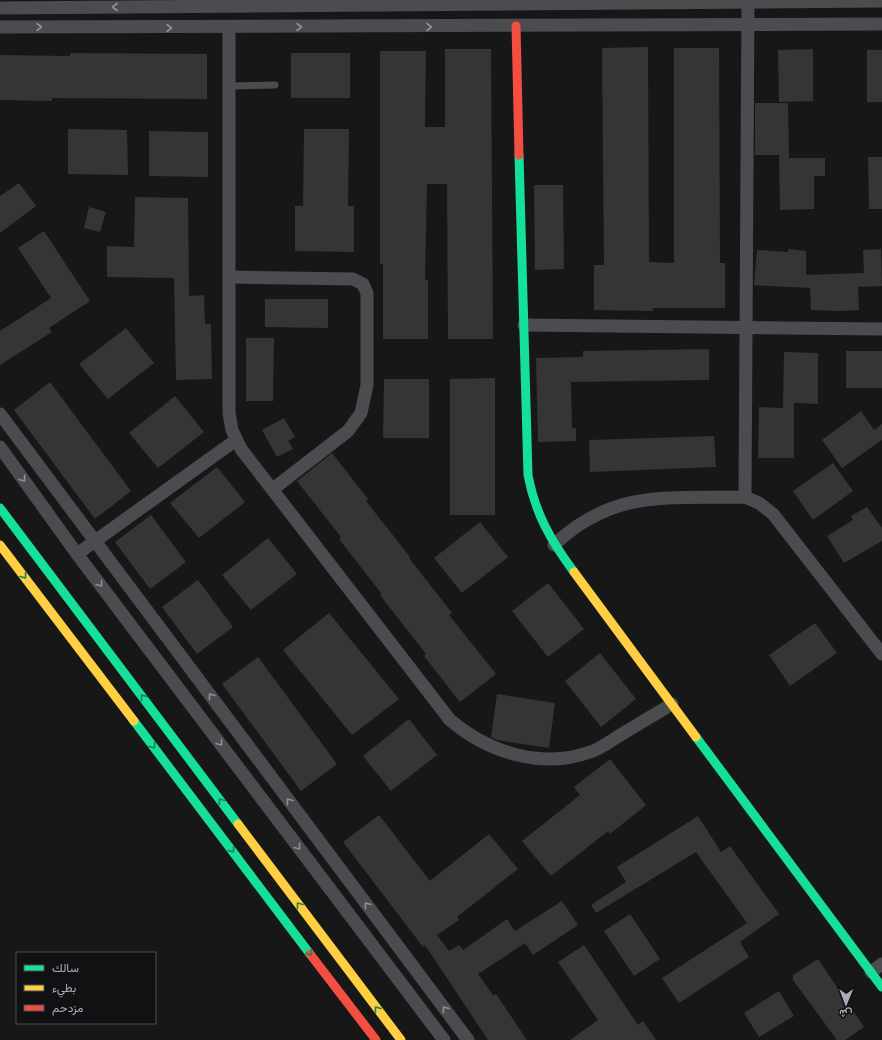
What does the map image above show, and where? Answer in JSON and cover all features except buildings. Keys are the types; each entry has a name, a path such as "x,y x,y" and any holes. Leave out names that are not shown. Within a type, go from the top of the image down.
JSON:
{"main road":[{"path":"516,26 530,489 538,517 554,545 882,987"},
{"path":"0,508 401,1040"},
{"path":"0,545 376,1040"}],"street":[{"path":"0,8 93,4 293,3 392,5 722,1 882,1"},
{"path":"746,497 748,2"},
{"path":"392,5 393,27"},
{"path":"0,27 229,28 882,24"},
{"path":"229,28 228,413 236,440 450,720 484,744 510,754 527,757 544,759 577,756 594,751 672,704"},
{"path":"229,277 353,279 363,284 366,292 367,385 361,413 348,431 273,489"},
{"path":"524,325 882,329"},
{"path":"0,414 468,1040"},
{"path":"78,554 236,440"},
{"path":"0,447 78,554 444,1040"},
{"path":"554,545 579,524 607,509 621,504 650,499 746,497 759,502 773,514 882,654"},
{"path":"871,972 882,964"}],"lane":[{"path":"229,86 275,85"}],"traffic: fast":[{"path":"519,155 528,475 535,502 545,526 551,538 574,572"},
{"path":"0,508 238,824"},
{"path":"134,721 310,954"},
{"path":"696,737 882,987"}],"traffic: slow":[{"path":"0,545 134,721"},
{"path":"574,572 696,737"},
{"path":"238,824 401,1040"}],"traffic: jam":[{"path":"516,26 519,155"},
{"path":"310,954 376,1040"}]}
